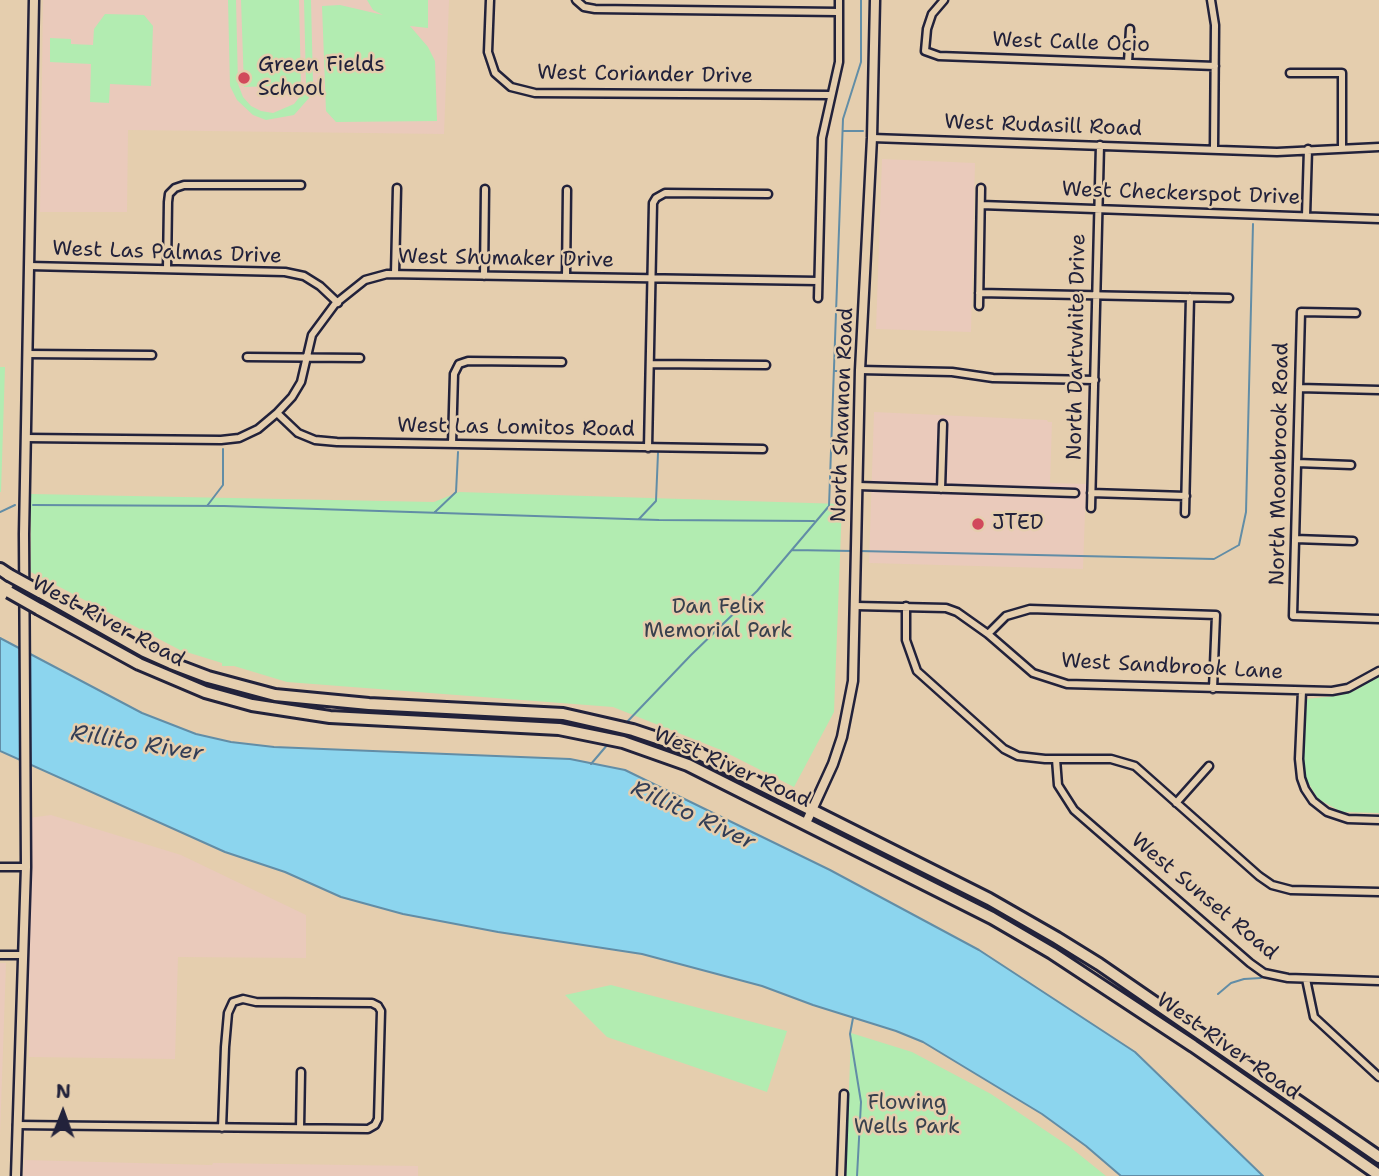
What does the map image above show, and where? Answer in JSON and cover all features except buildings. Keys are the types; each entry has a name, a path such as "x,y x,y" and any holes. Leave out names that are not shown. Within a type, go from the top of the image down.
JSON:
{"main road":[{"name":"West River Road","path":"5,572 171,663 256,691 319,701 550,713 609,723 690,749 989,899 1057,938 1099,964 1379,1157"},
{"name":"West River Road","path":"4,589 139,664 205,692 252,705 330,717 504,724 559,729 622,742 688,765 992,918 1052,953 1379,1175"},
{"path":"252,705 256,691"},
{"path":"1260,1093 1269,1081"}],"street":[{"path":"16,1176 26,867 26,438 34,0"},
{"name":"West Coriander Drive","path":"489,0 488,52 495,73 511,87 535,93 831,96"},
{"name":"North Shannon Road","path":"818,298 822,138 839,62 839,0"},
{"name":"North Shannon Road","path":"806,823 842,737 853,681 860,370 872,138 875,0"},
{"name":"West Calle Ocio","path":"944,0 932,15 925,51 939,56 1215,66"},
{"path":"1211,0 1215,25 1213,148"},
{"path":"576,3 595,9 838,12"},
{"path":"1128,62 1130,29"},
{"path":"1290,72 1342,73 1342,147"},
{"name":"West Rudasill Road","path":"872,138 1277,152 1379,147"},
{"name":"North Dartwhite Drive","path":"1091,508 1100,145"},
{"path":"1306,216 1308,149"},
{"path":"167,269 170,187 301,186"},
{"path":"395,274 397,188"},
{"path":"979,306 981,188"},
{"path":"484,276 485,189"},
{"path":"566,277 567,190"},
{"path":"648,448 652,208 655,195 768,194"},
{"name":"West Checkerspot Drive","path":"981,205 1379,219"},
{"name":"West Las Palmas Drive","path":"29,266 285,272 304,276 320,286 338,303"},
{"name":"West Shumaker Drive","path":"26,438 239,438 258,429 277,413 301,382 312,335 338,303 365,280 395,274 818,281"},
{"path":"979,293 1229,298"},
{"path":"1185,513 1190,297"},
{"name":"North Moonbrook Road","path":"1356,313 1301,312 1293,616 1379,619"},
{"path":"27,354 152,355"},
{"path":"247,357 360,358"},
{"path":"452,444 455,364 468,360 562,362"},
{"path":"651,364 766,365"},
{"path":"860,370 952,372 993,378 1095,380"},
{"path":"1299,388 1379,390"},
{"name":"West Las Lomitos Road","path":"277,413 298,433 315,440 763,449"},
{"path":"941,489 943,424"},
{"path":"1297,463 1351,465"},
{"path":"858,486 1075,493"},
{"path":"1091,493 1186,496"},
{"path":"1295,539 1353,541"},
{"name":"West Sandbrook Lane","path":"856,606 946,608 957,612 1033,673 1061,683 1302,691 1348,688 1379,671"},
{"path":"906,606 906,640 917,671 1004,749 1018,756 1127,762 1135,766 1272,885 1291,890 1379,892"},
{"path":"988,635 1006,616 1030,609 1216,615 1213,689"},
{"path":"1302,691 1299,759 1305,789 1313,801 1326,812 1348,819 1379,820"},
{"name":"West Sunset Road","path":"1056,759 1058,785 1074,810 1250,963 1273,976 1379,981"},
{"path":"1176,803 1209,766"},
{"path":"0,867 26,867"},
{"path":"0,955 23,955"},
{"path":"1306,979 1314,1017 1379,1077"},
{"path":"17,1125 222,1128 375,1128 378,1119 380,1004 232,1000 225,1047 222,1128"},
{"path":"300,1128 301,1072"},
{"path":"841,1176 844,1094"}],"shaded area":[{"name":"Green Fields School","path":"43,0 449,0 444,134 128,130 127,212 40,212"},
{"path":"882,159 975,163 971,332 876,329"},
{"name":"JTED","path":"874,412 1052,422 1050,483 1086,484 1083,569 869,563"},
{"path":"51,815 181,855 306,915 306,958 178,957 175,1059 29,1057 29,818"},
{"path":"0,963 6,963 0,1136"},
{"path":"24,1160 212,1165 418,1166 418,1176 23,1176"}],"green space":[{"path":"228,0 236,0 238,84 243,97 251,106 273,113 294,104 306,83 304,0 311,0 313,84 309,98 294,115 266,120 253,115 237,100 230,86"},
{"path":"241,0 299,0 301,85 244,87"},
{"path":"367,0 428,0 428,28 410,26 428,47 435,61 437,121 336,122 326,111 322,6 340,5 383,15 373,10"},
{"path":"105,14 144,15 153,26 151,86 110,84 109,103 90,102 91,64 50,62 50,38 71,39 71,44 93,45 94,29"},
{"path":"0,367 5,367 1,492 0,492"},
{"name":"Dan Felix Memorial Park","path":"459,492 842,504 834,712 794,787 721,750 613,707 287,682 234,666 222,666 222,663 180,650 31,572 31,494 434,502"},
{"path":"1379,676 1379,813 1342,812 1318,799 1305,777 1305,699 1337,696 1354,691"},
{"path":"611,985 787,1031 767,1092 607,1037 565,995"},
{"name":"Flowing Wells Park","path":"851,1033 912,1052 991,1094 1070,1147 1106,1176 846,1176"}],"water":[{"name":"Rillito River","path":"0,638 142,713 196,734 231,742 274,747 570,759 625,770 830,870 979,950 1135,1052 1263,1176 1121,1176 1042,1114 923,1042 896,1031 762,986 642,954 403,914 341,897 285,872 225,852 0,751"}],"waterway":[{"path":"625,724 757,591 829,506 843,119 861,62 861,0"},
{"path":"843,131 863,131"},
{"path":"859,551 1214,559 1239,545 1246,512 1253,224"},
{"path":"834,371 850,371"},
{"path":"207,506 223,485 223,449"},
{"path":"435,512 456,492 458,452"},
{"path":"639,519 656,501 658,453"},
{"path":"0,512 15,505"},
{"path":"33,505 224,506 659,520 814,521"},
{"path":"792,550 853,551"},
{"path":"591,764 608,744"},
{"path":"1218,994 1231,983 1261,978"},
{"path":"853,1018 850,1034 861,1102 857,1176"}],"place":[{"name":"Green Fields School","path":"244,78"},
{"name":"JTED","path":"978,524"}]}
